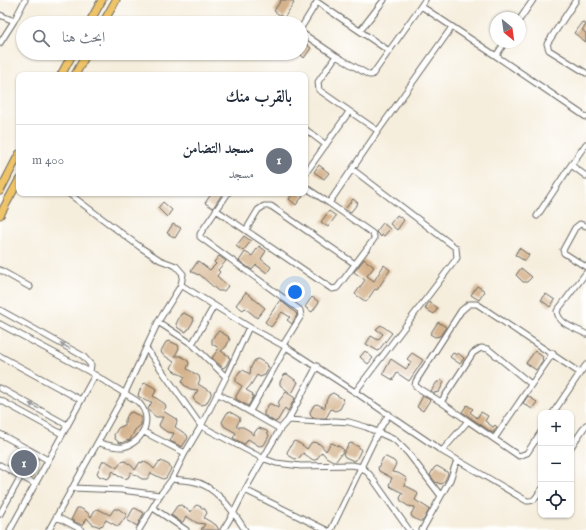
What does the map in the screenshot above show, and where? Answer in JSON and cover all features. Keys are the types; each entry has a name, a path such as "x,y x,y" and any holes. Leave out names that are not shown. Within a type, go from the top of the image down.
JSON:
{"main road":[{"path":"93,16 102,0"},
{"path":"107,16 116,0"},
{"path":"63,72 69,60"},
{"path":"77,72 83,60"},
{"path":"0,191 16,160"},
{"path":"0,215 16,186"}],"street":[{"path":"17,16 25,0"},
{"path":"360,31 384,0"},
{"path":"308,37 369,76 372,75 425,0"},
{"path":"525,12 533,0"},
{"path":"308,17 318,1 389,51"},
{"path":"574,1 547,44 547,47 549,50 586,73"},
{"path":"421,6 586,117"},
{"path":"0,15 14,21"},
{"path":"0,43 16,17"},
{"path":"329,203 452,27"},
{"path":"496,56 501,48"},
{"path":"336,56 318,82 317,86 319,90 378,131"},
{"path":"308,170 349,112"},
{"path":"308,131 326,145"},
{"path":"537,216 586,144"},
{"path":"571,165 586,176"},
{"path":"352,169 456,248 457,253 457,258 355,392"},
{"path":"216,210 332,289 337,288 374,239 374,236 372,233 308,189"},
{"path":"49,530 125,393 158,322 181,285 183,274 176,266 160,260 140,247 72,196"},
{"path":"226,196 200,234 201,239 300,310 301,316 250,411"},
{"path":"246,230 258,210 264,206 272,206 354,264"},
{"path":"586,226 580,224 575,228 563,250 564,253 586,267"},
{"path":"0,270 30,287"},
{"path":"586,273 557,311 560,321 586,334"},
{"path":"181,285 249,328 284,346 317,366 457,460 527,501 532,501 538,494"},
{"path":"538,436 527,453 520,456 418,388 416,381 461,311 469,304 476,304 553,353 580,373"},
{"path":"192,344 214,306"},
{"path":"0,310 83,356 90,365 90,372"},
{"path":"158,322 192,344 226,377"},
{"path":"0,324 90,372 137,400 144,409 146,415 144,432 128,445 121,447 98,443"},
{"path":"139,530 160,495 172,479 201,426 249,328"},
{"path":"146,348 201,426 262,458 285,465 362,466 409,530"},
{"path":"441,402 473,353 481,348 488,349 531,384"},
{"path":"494,439 553,353"},
{"path":"0,356 81,400"},
{"path":"555,410 586,364"},
{"path":"223,530 262,458 280,429 288,420 317,366"},
{"path":"10,530 95,375"},
{"path":"0,388 67,425"},
{"path":"217,393 280,429"},
{"path":"0,400 62,434"},
{"path":"331,530 378,432 389,414"},
{"path":"288,420 349,422 366,427 395,440 441,496"},
{"path":"442,451 468,421"},
{"path":"572,446 586,425"},
{"path":"144,432 185,453"},
{"path":"0,434 48,460"},
{"path":"422,530 450,480 457,460"},
{"path":"0,465 35,484"},
{"path":"0,514 21,476"},
{"path":"172,479 193,481 207,487 223,499 234,512 245,530"},
{"path":"73,488 121,490 160,495"},
{"path":"245,490 326,530"},
{"path":"153,508 183,529"},
{"path":"57,517 82,530"}],"building":[{"path":"281,0 290,0 294,3 285,16 281,16 274,11"},
{"path":"582,22 586,25 582,30 586,33 586,42 574,33"},
{"path":"308,46 311,48 308,52"},
{"path":"319,165 329,173 324,179 314,172"},
{"path":"210,196 221,196 213,208 205,203"},
{"path":"291,196 303,196 296,205 289,199"},
{"path":"353,199 358,203 350,213 345,209"},
{"path":"163,202 172,210 167,217 158,208"},
{"path":"329,211 336,216 328,227 321,222"},
{"path":"397,215 404,220 397,230 390,224"},
{"path":"383,223 390,229 384,236 382,235 381,237 376,232"},
{"path":"173,224 181,228 175,238 167,233"},
{"path":"244,236 251,241 243,251 236,246"},
{"path":"259,246 266,251 261,259 271,267 267,273 256,265 252,270 239,261 245,252 252,256"},
{"path":"519,248 529,255 525,261 515,255"},
{"path":"219,256 226,261 218,270 220,272 217,276 228,286 224,291 218,291 199,274 198,275 191,271 198,261 210,270 216,264 214,262"},
{"path":"364,259 374,267 367,276 374,281 384,265 390,270 377,290 375,289 366,302 355,294 365,280 354,272"},
{"path":"521,268 532,277 527,282 523,282 516,275"},
{"path":"477,286 485,291 479,300 471,295"},
{"path":"246,292 265,308 257,318 245,308 243,310 236,305"},
{"path":"546,294 555,300 550,307 541,300"},
{"path":"312,297 319,302 312,312 305,307"},
{"path":"280,300 297,315 292,324 287,320 290,317 282,312 271,327 265,322"},
{"path":"429,302 438,308 434,314 425,309"},
{"path":"184,313 194,320 186,332 178,328 176,324 181,314"},
{"path":"438,322 446,327 440,336 435,337 430,334"},
{"path":"381,325 392,333 378,351 366,344 371,336 378,340 383,334 376,329"},
{"path":"219,331 230,339 226,347 221,351 230,358 226,366 223,368 212,358 219,348 212,344 212,339"},
{"path":"169,341 178,345 179,348 175,356 181,356 188,361 189,363 187,369 199,376 200,380 198,384 211,392 206,404 201,405 195,401 193,398 198,390 190,389 184,385 182,382 185,377 171,368 174,362 162,354 161,351 166,342"},
{"path":"365,351 373,358 368,364 360,357"},
{"path":"535,351 543,357 543,360 536,370 526,363"},
{"path":"412,353 423,360 409,381 397,373 393,380 383,374 391,359 406,369 411,362 407,359"},
{"path":"453,353 457,355 458,353 464,358 460,364 450,357"},
{"path":"258,359 269,367 265,375 260,377 257,375 246,390 254,396 248,406 236,399 236,396 242,386 236,382 236,378 240,371 243,370 250,374 251,367 255,360"},
{"path":"287,374 298,382 294,390 290,393 280,385 284,375"},
{"path":"441,380 444,382 439,392 434,393 431,391 437,382"},
{"path":"146,383 155,388 156,391 153,396 165,404 166,407 163,411 176,419 177,422 175,427 187,435 188,438 182,447 170,441 174,433 167,432 160,427 159,425 163,417 156,417 149,411 148,409 152,402 146,401 138,396 143,384"},
{"path":"286,392 295,398 288,411 285,408 278,420 275,422 264,415 264,412 269,404 278,408 279,401"},
{"path":"333,393 344,401 340,409 335,411 331,409 326,418 313,418 310,412 314,405 317,404 325,408 329,395"},
{"path":"423,396 430,400 423,411 417,407"},
{"path":"528,396 537,402 532,409 523,403"},
{"path":"467,405 473,409 470,412 477,418 481,412 488,416 485,421 493,427 495,425 497,427 493,433 462,412"},
{"path":"132,412 141,417 141,425 135,430 130,440 120,443 115,439 114,435 118,428 125,425 125,420 129,413"},
{"path":"230,412 240,419 236,427 243,427 250,431 253,435 259,428 267,431 269,436 264,445 259,446 248,439 244,444 233,438 236,433 224,426 222,422 227,413"},
{"path":"295,441 307,449 313,442 320,444 326,451 332,443 344,450 336,461 326,457 322,452 316,460 313,460 303,453 299,458 295,459 288,455 287,452"},
{"path":"351,443 359,447 361,450 354,461 345,457 343,454"},
{"path":"17,451 38,459 32,476 11,467"},
{"path":"386,457 394,461 396,464 392,472 398,473 405,477 407,479 404,485 416,491 418,494 415,500 428,508 429,510 423,521 419,521 412,517 411,514 415,507 408,506 401,501 400,498 403,493 389,485 392,478 379,471 378,468 383,458"},
{"path":"103,461 106,461 117,468 121,462 125,461 135,470 140,462 142,463 143,461 154,469 161,461 169,465 171,469 166,478 163,479 151,473 147,479 142,479 131,472 126,479 118,476 113,471 107,479 99,476 97,473"},
{"path":"437,466 448,474 444,482 441,484 435,482 430,475"},
{"path":"181,505 191,512 197,505 205,509 207,513 204,518 216,525 219,530 201,530 205,524 197,523 186,516 183,522 181,522 171,515 177,506"},
{"path":"77,508 87,512 91,517 95,510 98,509 110,515 114,509 119,509 127,515 119,526 106,520 100,527 92,524 87,518 82,525 71,520"},
{"path":"135,508 144,513 137,526 127,520"}],"place":[{"name":"مسجد التضامن","path":"24,463"}]}
